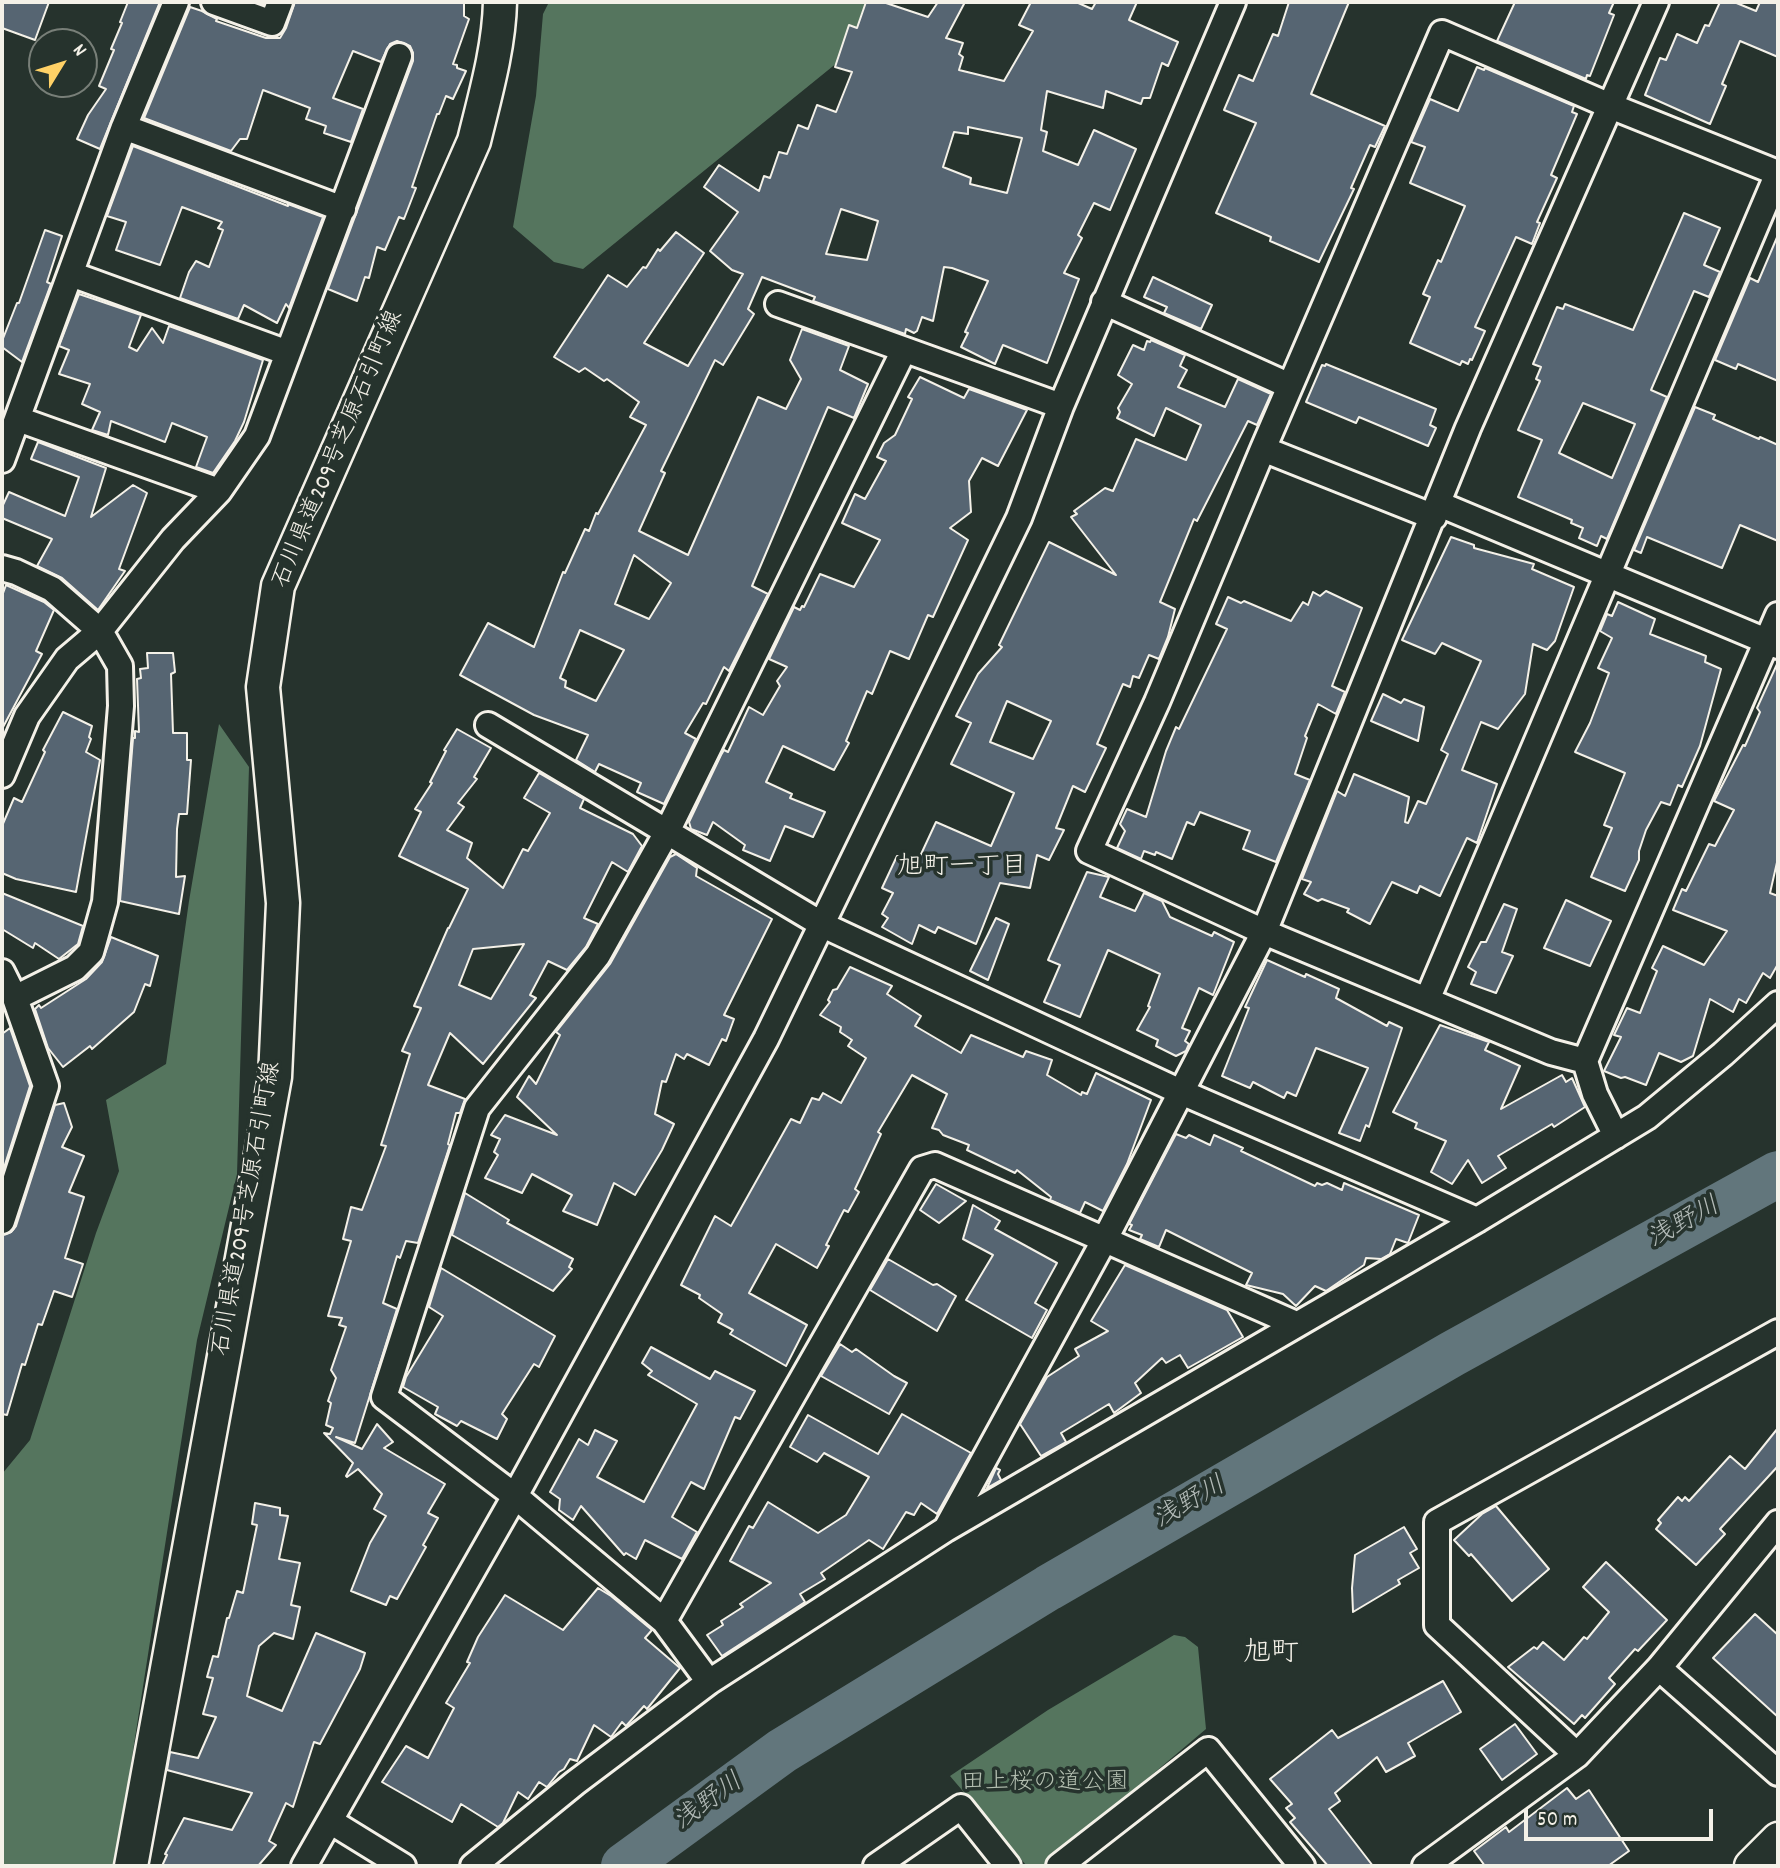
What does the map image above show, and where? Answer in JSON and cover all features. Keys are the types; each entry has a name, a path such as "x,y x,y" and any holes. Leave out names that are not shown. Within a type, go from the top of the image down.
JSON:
{"main road":[{"name":"石川県道209号芝原石引町線","path":"131,1866 275,1077 283,904 264,687 278,586 474,141 489,78 500,2"},
{"path":"1751,1866 1778,1839"}],"street":[{"path":"2,460 124,127 176,2"},
{"path":"214,2 272,23 280,2"},
{"path":"304,1866 515,1496 766,1039 823,925 1018,518 1060,406 1233,2"},
{"path":"946,1530 1105,1239 1264,932 1468,428 1608,105 1656,2"},
{"path":"1427,1000 1778,173 1608,105 1442,33 1157,702 1089,850 1264,932 1551,1052 1585,1061"},
{"path":"2,775 27,716 67,659 100,631 173,539 219,491 257,436 399,56"},
{"path":"124,127 343,209"},
{"path":"71,274 288,353"},
{"path":"1104,302 1290,386"},
{"path":"779,304 1060,406"},
{"path":"709,1682 664,1621 515,1496 384,1397 477,1108 598,956 667,832 904,350"},
{"path":"18,419 219,491"},
{"path":"1263,449 1609,574 1773,644"},
{"path":"2,568 52,589 100,631 120,666 121,706 105,902 91,952 75,968 15,998"},
{"path":"1616,1136 1595,1094 1585,1061 1773,644 1778,615"},
{"path":"488,725 823,925 1181,1092 1477,1220"},
{"path":"2,972 15,998 46,1086 2,1221"},
{"path":"473,1866 575,1783 709,1682 946,1530 1477,1220 1647,1117 1778,1004"},
{"path":"664,1621 922,1169 935,1165 1296,1324"},
{"path":"1577,1755 1437,1625 1437,1522 1778,1332"},
{"path":"1425,1866 1577,1755 1659,1668 1778,1523"},
{"path":"1659,1668 1778,1773"},
{"path":"1059,1866 1208,1750 1302,1866"},
{"path":"876,1866 961,1807 1008,1866"},
{"path":"330,1821 403,1866"}],"green space":[{"path":"549,2 877,2 843,58 583,269 554,262 513,227 536,96 543,14"},
{"path":"219,724 249,767 237,1174 197,1340 130,1770 121,1866 2,1866 2,1474 30,1440 96,1233 119,1171 106,1100 166,1064 189,901"},
{"name":"田上桜の道公園","path":"1174,1635 1185,1637 1198,1647 1206,1729 1044,1866 1026,1865 950,1776 1048,1710"}],"building":[{"path":"2,2 49,2 39,28 28,28 28,37 2,28"},
{"path":"128,2 160,2 100,149 77,139 88,115 106,89 99,86 114,50 111,49"},
{"path":"295,2 464,2 464,16 469,19 453,64 466,71 453,99 446,96 437,114 412,187 416,188 404,219 399,217 385,250 377,247 369,278 365,277 357,301 328,289 413,61 410,46 397,41 390,44 381,62 353,51 333,98 363,109 351,142 324,133 326,126 306,119 310,108 263,90 247,139 240,139 231,151 144,118 190,7 217,19 216,21 266,38 280,38"},
{"path":"866,2 883,2 928,17 938,2 965,2 946,38 963,43 959,54 963,57 959,70 1004,81 1033,31 1019,25 1031,2 1076,2 1092,9 1096,2 1137,2 1129,20 1178,42 1168,66 1162,63 1150,98 1143,98 1141,104 1106,91 1103,108 1047,91 1041,130 1047,132 1043,151 1078,165 1094,130 1136,149 1110,210 1094,203 1078,235 1082,238 1064,273 1079,279 1047,363 1003,345 995,364 961,347 988,281 952,268 944,267 933,321 922,317 917,331 914,333 906,329 905,334 813,301 815,297 762,277 748,309 754,314 723,365 715,360 661,471 665,473 639,531 688,555 758,397 786,409 801,379 790,360 802,329 849,346 840,370 868,384 854,418 828,407 752,586 768,594 729,671 724,667 706,704 703,703 685,733 696,739 664,804 637,792 641,783 599,764 595,772 576,760 588,735 534,715 460,675 488,623 534,647 563,572 565,573 585,529 589,531 596,513 598,514 646,425 630,417 639,402 607,379 604,381 585,368 579,372 554,357 608,275 627,287 643,267 646,268 658,249 660,251 676,232 704,253 644,343 688,366 743,274 732,270 710,251 738,212 704,187 719,165 759,191 764,176 770,178 779,152 787,154 798,125 808,129 817,105 836,112 852,72 835,67 849,25 857,28","holes":["968,127 1022,138 1007,193 970,184 971,178 943,167 954,132 968,134","841,209 878,221 867,260 826,254","634,555 671,583 649,619 615,604","580,630 624,650 596,701 565,687 566,681 560,678"]},
{"path":"1289,2 1349,2 1311,94 1385,126 1375,147 1370,145 1351,188 1354,189 1319,262 1216,213 1256,123 1224,110 1239,75 1253,81 1273,34 1278,36"},
{"path":"1515,2 1614,2 1609,13 1614,15 1590,76 1587,75 1586,79 1497,41"},
{"path":"1720,2 1734,2 1756,11 1760,2 1778,2 1778,57 1740,41 1722,84 1726,86 1710,124 1645,95 1660,58 1666,60 1677,34 1697,43 1705,25 1709,26"},
{"path":"1477,67 1574,106 1572,112 1577,114 1551,175 1557,178 1537,222 1540,223 1532,244 1516,237 1475,327 1485,331 1472,360 1470,359 1468,364 1462,361 1460,365 1410,343 1430,297 1423,294 1438,260 1441,262 1465,206 1410,183 1425,147 1411,142 1430,99 1458,111"},
{"path":"133,146 323,217 289,308 286,304 277,323 244,305 238,319 180,298 196,261 209,267 223,230 218,228 222,222 182,207 160,265 116,250 126,222 107,216"},
{"path":"1684,213 1720,228 1704,265 1720,272 1709,297 1694,291 1651,390 1667,397 1607,539 1601,536 1597,546 1579,538 1583,528 1571,523 1572,520 1518,497 1542,440 1518,430 1540,381 1536,379 1541,367 1533,364 1557,307 1563,309 1565,304 1633,330","holes":["1583,403 1635,424 1612,478 1559,453"]},
{"path":"45,230 62,236 47,282 51,284 22,362 2,347 2,341 19,303"},
{"path":"1778,235 1778,381 1738,364 1736,369 1715,360 1750,278 1758,282"},
{"path":"1153,277 1212,305 1201,329 1164,313 1167,307 1144,297"},
{"path":"79,294 141,315 129,347 137,351 152,328 163,343 169,326 263,360 244,422 235,441 213,473 196,467 207,437 172,423 165,442 111,421 108,435 92,430 100,412 82,404 90,384 59,374 69,350 59,346"},
{"path":"1151,340 1185,355 1180,366 1187,370 1178,387 1225,407 1238,379 1271,394 1257,425 1248,421 1197,521 1194,519 1160,602 1175,609 1159,659 1149,655 1139,678 1133,676 1130,687 1123,684 1097,744 1106,748 1085,792 1073,786 1056,828 1064,830 1049,860 1037,855 1030,888 1000,883 976,944 938,927 935,933 919,925 912,944 882,927 888,918 882,914 893,893 882,888 897,856 916,865 936,822 991,846 1014,793 951,764 971,723 956,716 978,674 1002,647 999,645 1049,542 1116,575 1071,517 1077,514 1074,511 1105,488 1113,491 1136,439 1186,460 1201,425 1166,408 1154,436 1117,418 1120,412 1118,408 1132,384 1118,375 1133,345 1144,350 1147,341","holes":["1007,701 1051,721 1033,759 990,742"]},
{"path":"1326,364 1436,409 1430,425 1436,428 1428,446 1359,417 1356,423 1306,402 1322,365"},
{"path":"920,377 964,398 969,389 1027,410 998,466 982,458 969,481 971,512 950,528 968,540 933,617 928,615 909,659 890,651 872,694 867,691 846,741 849,743 834,770 783,746 766,782 792,794 790,798 825,812 813,837 785,826 770,861 743,850 745,845 713,822 707,835 691,829 689,822 721,755 724,750 728,752 749,707 763,715 780,686 777,681 787,667 769,659 794,607 800,610 804,607 820,574 854,587 880,540 842,523 855,494 865,499 886,461 877,457 884,443 895,435 912,399 908,397"},
{"path":"1695,407 1715,415 1713,419 1778,445 1778,541 1740,525 1722,568 1647,537 1641,553 1634,550"},
{"path":"38,442 106,468 91,517 133,485 147,493 119,569 125,571 98,610 62,578 37,566 52,539 2,518 2,507 9,492 65,516 79,477 31,459"},
{"path":"1451,537 1474,545 1474,548 1534,564 1532,569 1574,587 1555,641 1547,650 1533,644 1525,694 1498,729 1481,722 1462,770 1497,784 1477,843 1467,838 1440,896 1420,886 1417,893 1392,882 1370,924 1347,912 1349,909 1322,899 1318,901 1304,894 1311,882 1302,879 1337,791 1345,796 1354,774 1409,797 1405,822 1408,823 1418,801 1426,804 1448,754 1441,750 1481,661 1442,643 1435,654 1402,640"},
{"path":"6,585 44,602 54,610 36,651 42,654 2,729 2,596"},
{"path":"1326,591 1362,608 1332,686 1345,692 1336,714 1318,704 1305,736 1307,738 1295,774 1310,780 1276,862 1243,849 1250,831 1200,812 1194,825 1187,822 1172,859 1156,852 1155,855 1144,851 1141,859 1117,848 1125,831 1120,824 1127,809 1146,817 1176,727 1179,729 1227,629 1216,624 1228,597 1291,621 1303,602 1308,605 1313,592 1320,596"},
{"path":"1618,602 1655,619 1650,634 1706,656 1705,662 1721,669 1700,746 1682,787 1678,785 1670,805 1661,802 1646,830 1639,860 1625,891 1591,877 1612,828 1604,825 1625,773 1575,752 1590,723 1609,673 1598,668 1612,638 1600,631 1607,614 1612,616"},
{"path":"147,653 173,653 173,733 187,733 187,760 191,760 187,814 179,814 177,829 176,877 185,876 179,914 120,901 133,738 135,731 139,732 137,679 141,678 140,669 148,668"},
{"path":"1778,662 1778,858 1770,893 1778,896 1778,964 1770,978 1763,973 1746,1003 1739,999 1733,1012 1710,999 1693,1056 1681,1062 1659,1053 1646,1085 1621,1078 1604,1071 1621,1037 1614,1035 1627,1008 1640,1013 1657,971 1652,968 1663,946 1704,965 1727,931 1673,910 1682,889 1686,891 1709,844 1715,846 1734,810 1714,801 1743,745 1745,746 1760,712 1757,708"},
{"path":"1383,694 1401,703 1404,699 1424,707 1418,741 1371,721"},
{"path":"63,712 92,726 86,752 100,760 76,892 16,879 2,873 2,826 14,798 22,802 45,752 43,750"},
{"path":"457,729 491,748 474,777 477,779 458,803 464,807 447,830 472,843 467,858 503,888 523,849 528,851 550,813 524,798 539,773 584,799 580,808 633,834 642,846 628,872 612,862 584,918 598,924 586,947 567,970 548,961 530,995 536,998 483,1064 450,1033 428,1085 465,1099 460,1113 456,1113 448,1144 450,1145 418,1243 406,1241 400,1258 397,1256 383,1303 397,1309 355,1443 336,1437 362,1449 377,1424 393,1442 384,1448 445,1484 428,1513 438,1518 423,1545 426,1547 397,1599 390,1596 386,1605 351,1591 370,1543 386,1516 374,1509 382,1494 358,1469 346,1476 353,1463 324,1433 330,1434 333,1428 326,1425 331,1403 328,1401 336,1378 331,1370 346,1327 339,1325 342,1318 328,1316 351,1241 343,1239 351,1207 362,1210 386,1146 381,1145 410,1054 402,1051 421,1008 414,1006 468,889 399,856 421,812 415,809 432,783 430,782 446,751 444,750","holes":["524,944 491,999 459,985 473,949"]},
{"path":"676,854 697,868 696,876 772,919 724,1015 734,1019 726,1041 722,1039 709,1065 687,1054 684,1059 676,1054 666,1082 662,1081 655,1114 674,1124 662,1150 635,1195 614,1183 597,1225 563,1211 572,1195 532,1174 522,1193 485,1178 498,1155 494,1152 500,1139 491,1135 505,1115 557,1135 517,1097 529,1076 536,1084 560,1035 556,1032 610,964 670,857"},
{"path":"1087,872 1109,877 1100,897 1135,911 1144,893 1162,901 1170,917 1212,936 1214,932 1234,942 1213,995 1199,988 1182,1028 1190,1031 1185,1041 1189,1044 1186,1051 1176,1056 1156,1046 1158,1040 1137,1030 1150,1007 1148,1006 1160,974 1108,950 1080,1017 1044,1002 1060,965 1048,960"},
{"path":"2,893 83,926 78,944 59,959 35,943 33,948 2,929"},
{"path":"1566,900 1611,921 1590,966 1544,948"},
{"path":"1504,904 1517,909 1502,952 1513,956 1496,993 1471,984 1476,972 1468,967 1481,942 1486,942"},
{"path":"996,918 1009,924 988,980 970,971"},
{"path":"111,937 158,956 150,986 145,984 134,1012 92,1049 90,1046 63,1067 48,1048 35,1009 39,1005 41,1008 86,979 102,962"},
{"path":"1267,960 1339,989 1336,998 1387,1026 1389,1022 1402,1028 1369,1127 1366,1125 1360,1141 1339,1133 1368,1068 1316,1048 1296,1096 1287,1092 1284,1098 1253,1082 1250,1088 1222,1076 1249,1008 1245,1007"},
{"path":"850,967 892,986 887,994 921,1016 915,1026 961,1053 971,1035 1023,1057 1026,1051 1052,1060 1047,1075 1081,1095 1082,1092 1087,1094 1096,1073 1151,1100 1127,1164 1103,1211 1085,1202 1080,1213 1050,1200 1051,1197 1017,1170 1015,1173 967,1150 969,1145 932,1128 947,1094 912,1075 878,1132 881,1134 855,1189 859,1192 848,1212 844,1210 817,1268 776,1244 749,1293 807,1325 786,1366 730,1334 733,1330 718,1322 722,1314 699,1298 700,1295 681,1285 715,1216 731,1226 791,1119 800,1123 812,1098 819,1100 823,1093 841,1103 866,1058 848,1046 852,1040 840,1032 841,1027 820,1015 830,1002 828,1000 833,990 837,989"},
{"path":"1440,1025 1489,1042 1485,1050 1520,1066 1501,1109 1562,1075 1566,1082 1572,1078 1585,1107 1554,1127 1552,1124 1498,1156 1506,1168 1482,1183 1468,1160 1452,1184 1431,1172 1446,1141 1415,1128 1417,1123 1393,1112"},
{"path":"10,1028 30,1086 2,1174 2,1034"},
{"path":"64,1103 72,1127 62,1147 84,1156 69,1192 84,1197 65,1258 83,1264 72,1297 54,1291 42,1325 38,1324 25,1365 22,1364 7,1415 2,1414 2,1235 11,1232 16,1226 55,1105"},
{"path":"1176,1134 1186,1138 1189,1135 1210,1145 1214,1135 1243,1148 1241,1151 1315,1186 1317,1183 1327,1183 1342,1190 1344,1183 1419,1215 1408,1243 1396,1239 1390,1254 1381,1259 1366,1258 1364,1265 1326,1291 1315,1286 1296,1306 1283,1294 1246,1285 1252,1273 1166,1230 1159,1247 1140,1239 1142,1235 1129,1230 1132,1225 1129,1224"},
{"path":"936,1184 966,1201 939,1223 920,1210"},
{"path":"465,1193 509,1220 507,1223 573,1259 569,1267 572,1269 553,1291 452,1235"},
{"path":"973,1205 1000,1221 995,1229 1057,1263 1035,1303 1047,1310 1032,1338 966,1300 993,1255 963,1239"},
{"path":"888,1259 956,1296 937,1331 870,1290"},
{"path":"1125,1265 1227,1310 1243,1337 1188,1368 1180,1355 1166,1363 1162,1358 1135,1383 1141,1393 1114,1413 1109,1404 1061,1433 1066,1442 1041,1456 1020,1424 1047,1377 1079,1356 1075,1349 1108,1331 1091,1321"},
{"path":"441,1268 555,1336 539,1367 534,1364 502,1414 507,1419 497,1439 461,1421 457,1426 435,1414 438,1407 403,1387 406,1377 443,1316 429,1307"},
{"path":"840,1344 852,1352 856,1349 907,1383 889,1414 821,1376"},
{"path":"651,1347 710,1379 715,1371 755,1391 740,1419 735,1417 704,1489 691,1482 672,1517 697,1532 682,1559 645,1540 636,1559 626,1553 624,1555 581,1506 573,1520 559,1510 560,1499 550,1492 579,1439 588,1445 595,1430 617,1441 597,1477 644,1502 697,1404 648,1375 652,1371 642,1363"},
{"path":"902,1414 971,1453 937,1514 921,1503 914,1515 906,1512 883,1549 869,1540 821,1573 825,1579 800,1594 805,1602 722,1656 707,1635 723,1625 721,1621 743,1607 740,1604 771,1583 730,1561 749,1526 753,1528 768,1502 818,1533 846,1515 869,1477 824,1453 817,1462 790,1447 808,1415 878,1454"},
{"path":"1778,1428 1778,1466 1720,1529 1725,1534 1696,1565 1656,1529 1661,1523 1658,1520 1678,1497 1682,1501 1685,1497 1689,1501 1730,1456 1745,1469"},
{"path":"996,1468 1000,1470 998,1474 1001,1480 987,1488"},
{"path":"255,1503 280,1508 280,1515 288,1516 279,1559 300,1563 291,1605 300,1607 293,1639 274,1633 259,1646 247,1696 282,1711 316,1633 365,1653 360,1669 320,1744 314,1742 293,1807 286,1803 269,1841 276,1845 258,1866 162,1866 167,1855 165,1854 184,1818 232,1830 252,1793 167,1770 170,1752 198,1758 216,1717 203,1714 213,1678 207,1677 213,1656 218,1657 227,1618 237,1591 243,1593 257,1525 252,1524"},
{"path":"1496,1506 1549,1569 1512,1601 1471,1554 1469,1556 1454,1540 1482,1514"},
{"path":"1404,1527 1417,1549 1410,1553 1419,1568 1398,1580 1400,1584 1353,1612 1355,1555"},
{"path":"1606,1562 1667,1620 1638,1651 1635,1649 1609,1678 1615,1684 1585,1718 1582,1715 1574,1724 1508,1667 1534,1647 1537,1649 1543,1642 1564,1660 1584,1637 1587,1639 1609,1612 1583,1587"},
{"path":"598,1588 652,1630 645,1638 680,1668 647,1709 644,1706 626,1726 622,1722 611,1737 594,1725 577,1761 570,1759 547,1787 539,1782 528,1799 518,1792 503,1823 498,1827 461,1804 452,1822 382,1782 406,1746 428,1758 454,1708 446,1703 470,1663 467,1662 478,1637 505,1595 563,1630"},
{"path":"1755,1614 1778,1635 1778,1717 1713,1658"},
{"path":"1443,1681 1461,1712 1408,1743 1415,1756 1386,1772 1377,1757 1335,1793 1340,1801 1329,1809 1373,1866 1328,1866 1290,1822 1295,1818 1286,1808 1292,1804 1270,1779 1332,1730 1338,1738"},
{"path":"1515,1724 1537,1754 1502,1780 1480,1749"},
{"path":"1567,1788 1576,1799 1589,1790 1629,1851 1608,1866 1485,1866 1474,1851 1506,1827 1509,1832"}],"waterway":[{"name":"浅野川","path":"624,1866 782,1751 1048,1588 1452,1354 1778,1174"}],"district":[{"name":"旭町一丁目","path":"962,869"},
{"name":"旭町","path":"1271,1656"}]}
